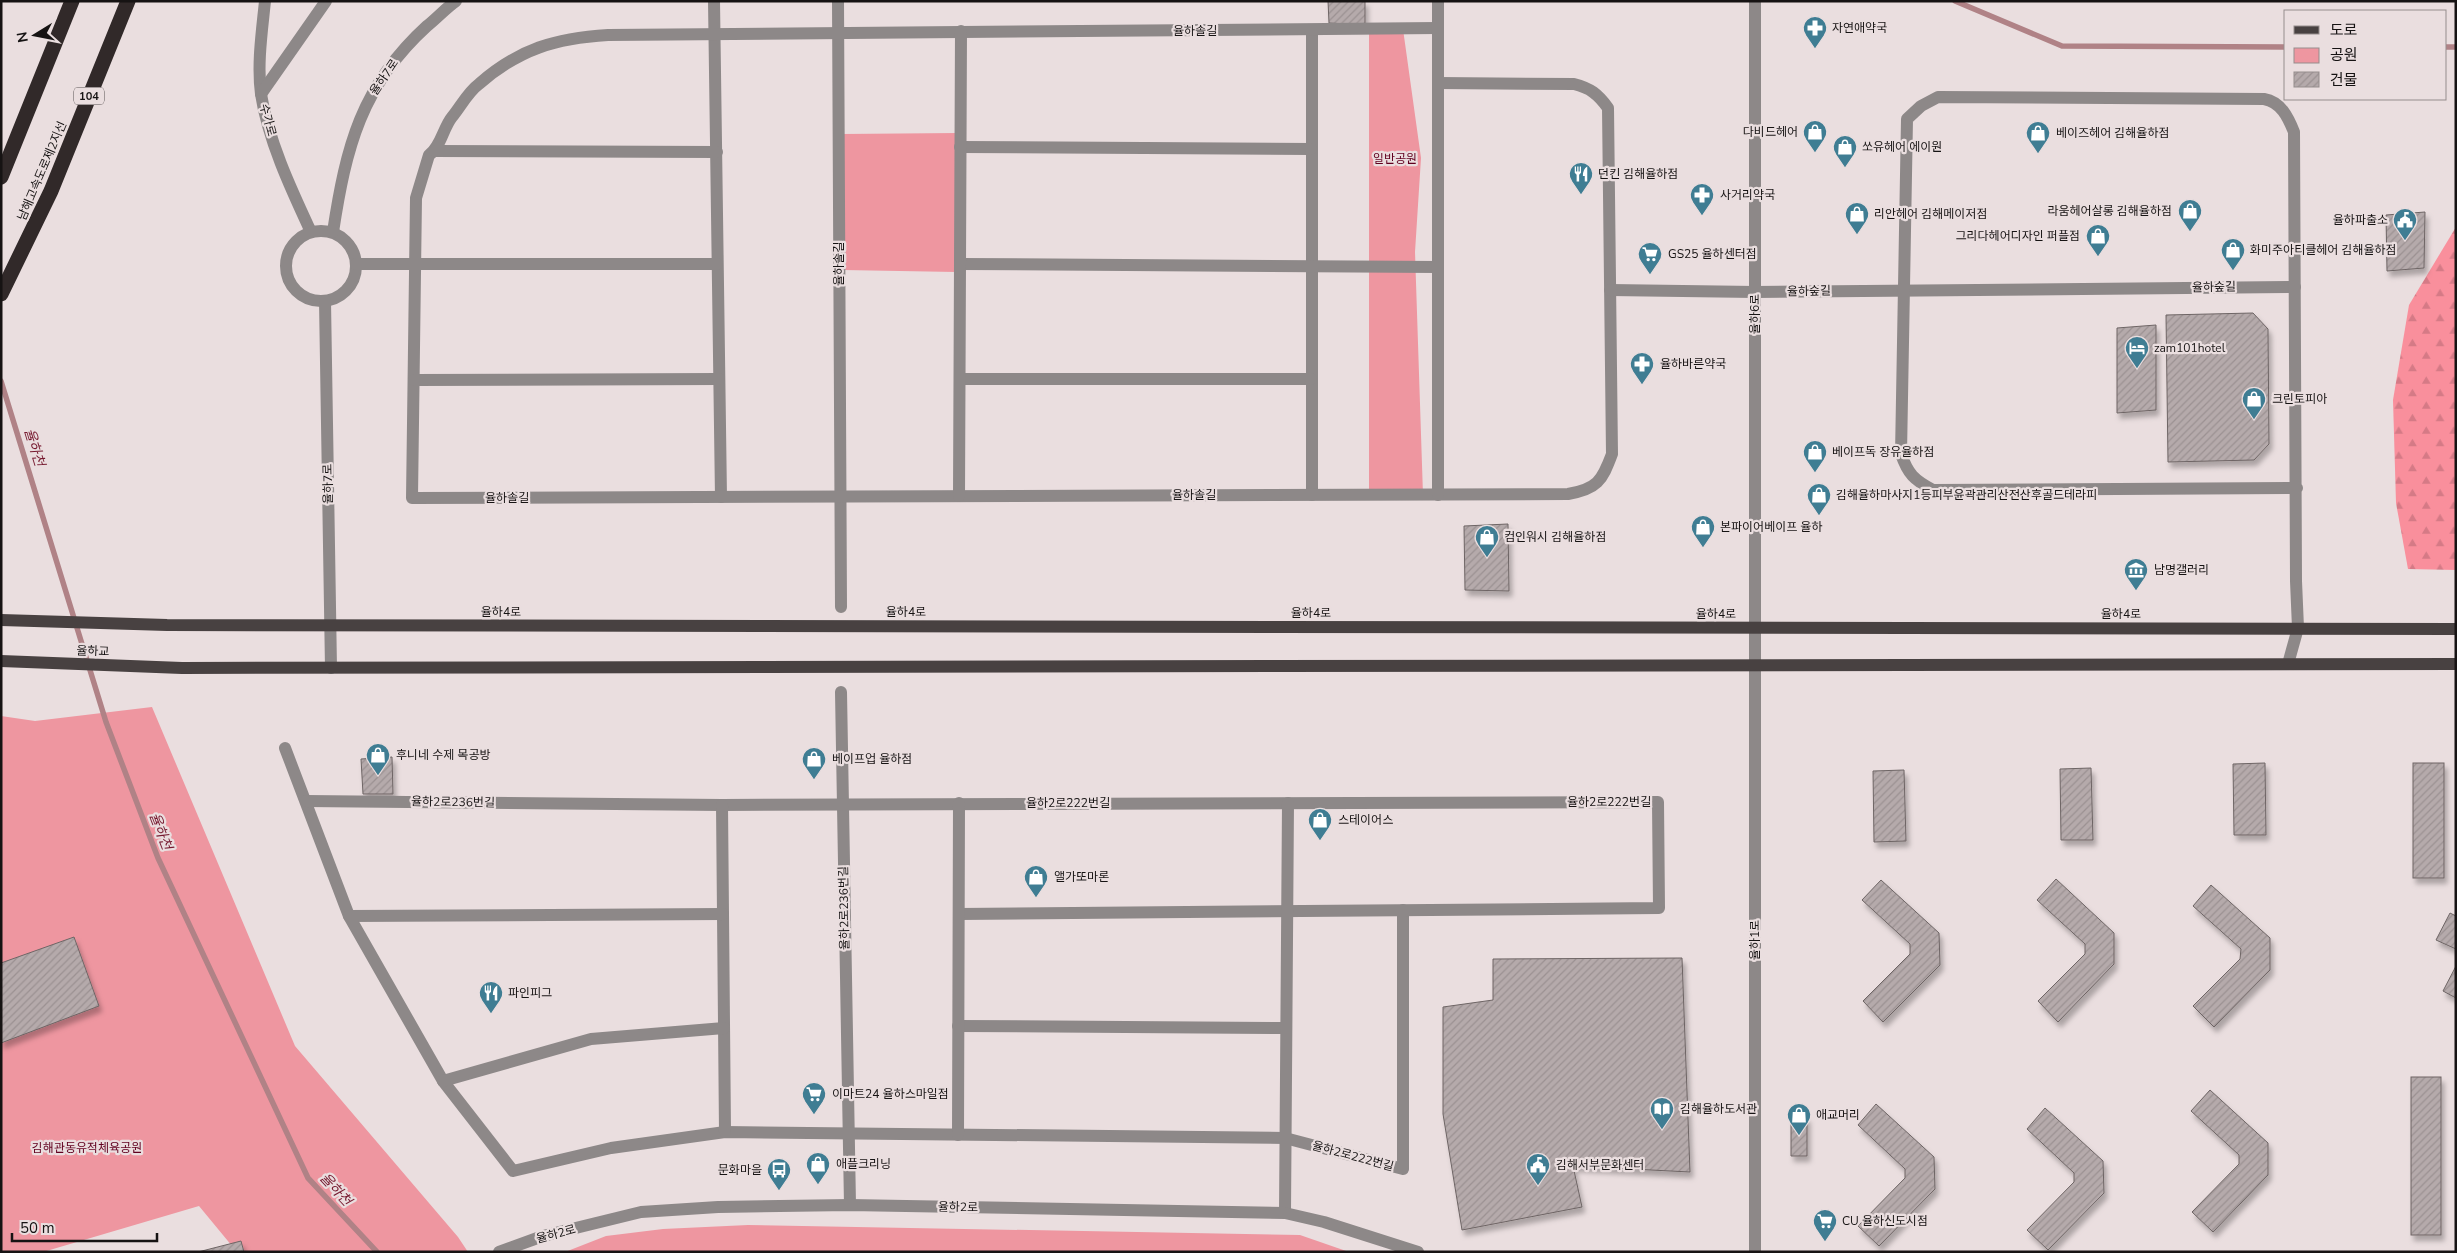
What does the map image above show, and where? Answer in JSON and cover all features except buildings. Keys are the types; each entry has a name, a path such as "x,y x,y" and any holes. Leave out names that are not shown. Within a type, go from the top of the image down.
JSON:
{"highway":[{"path":"1,177 26,120 72,1"},
{"name":"남해고속도로제2지선","path":"1,294 51,191 128,1"}],"main road":[{"name":"율하4로","path":"1,620 166,625 2456,629"},
{"name":"율하교","path":"2,661 182,668 331,668"},
{"path":"331,668 2456,664"}],"street":[{"name":"수가로","path":"266,1 261,47 262,94 281,165 311,232"},
{"path":"262,94 326,1"},
{"name":"율하7로","path":"333,232 342,171 364,108 378,81 402,50 456,1"},
{"path":"714,1 721,497"},
{"path":"838,1 838,32"},
{"path":"1438,1 1438,495"},
{"name":"율하6로","path":"1755,1 1755,628"},
{"name":"율하솔길","path":"1438,28 714,34 573,37 539,46 507,63 477,85 446,124 435,151 429,155 416,198 412,498 1568,494 1593,487 1602,479 1612,454 1608,108 1598,95 1587,87 1574,84 1438,83"},
{"path":"1312,30 1312,495"},
{"path":"959,496 961,31"},
{"name":"율하솔길","path":"838,32 840,497"},
{"path":"2288,664 2298,628 2296,581 2297,488 2294,132 2288,117 2271,100 1938,97 1921,106 1907,119 1901,454 1907,470 1917,481 1932,490 2297,488"},
{"path":"960,147 1311,149"},
{"path":"435,151 717,152"},
{"path":"311,232 333,232 343,238 351,247 356,264 353,281 346,291 337,298 313,301 302,296 293,288 287,278 286,261 292,245 300,237 311,232"},
{"path":"356,264 718,264"},
{"path":"960,264 1438,267"},
{"name":"율하숲길","path":"1610,290 1755,292 2295,287"},
{"name":"율하7로","path":"325,301 331,668"},
{"path":"414,380 719,379"},
{"path":"960,379 1311,379"},
{"path":"840,497 841,607"},
{"name":"율하1로","path":"1755,628 1755,1252"},
{"path":"841,692 842,803"},
{"path":"284,748 349,916 443,1081 514,1171 610,1148 725,1132 848,1132"},
{"name":"율하2로236번길","path":"306,801 722,805 842,803 850,1205"},
{"name":"율하2로222번길","path":"842,803 1658,802 1659,908 958,914"},
{"path":"958,1135 959,803"},
{"path":"1285,1213 1288,803"},
{"path":"722,805 725,1132"},
{"name":"율하2로222번길","path":"848,1132 1285,1138 1403,1169 1403,910"},
{"path":"349,916 723,914"},
{"path":"958,1026 1286,1028"},
{"path":"443,1081 591,1039 724,1028"},
{"name":"율하2로","path":"499,1252 543,1236 641,1212 850,1205 1285,1213 1324,1222 1418,1252"}],"green space":[{"name":"일반공원","path":"1369,29 1403,29 1421,158 1415,252 1423,495 1369,495"},
{"path":"958,133 956,272 843,270 842,134"},
{"path":"2456,227 2456,570 2408,569 2396,503 2393,400 2409,305"},
{"name":"김해관동유적체육공원","path":"152,707 295,1046 458,1237 468,1252 237,1252 199,1206 43,1252 1,1252 1,716 35,721"},
{"path":"748,1225 1300,1235 1349,1252 565,1252 606,1236 663,1229"}],"waterway":[{"path":"1955,1 2062,46 2284,47"},
{"path":"2447,47 2456,47"},
{"name":"율하천","path":"1,381 106,722 158,858 308,1178 377,1252"}],"place":[{"name":"자연애약국","path":"1815,49"},
{"name":"다비드헤어","path":"1815,153"},
{"name":"베이즈헤어 김해율하점","path":"2038,154"},
{"name":"쏘유헤어 에이원","path":"1845,168"},
{"name":"던킨 김해율하점","path":"1581,195"},
{"name":"사거리약국","path":"1702,216"},
{"name":"라움헤어살롱 김해율하점","path":"2190,232"},
{"name":"리안헤어 김해메이저점","path":"1857,235"},
{"name":"율하파출소","path":"2405,241"},
{"name":"그리다헤어디자인 퍼플점","path":"2098,257"},
{"name":"화미주아티클헤어 김해율하점","path":"2233,271"},
{"name":"GS25 율하센터점","path":"1650,275"},
{"name":"zam101hotel","path":"2137,369"},
{"name":"율하바른약국","path":"1642,385"},
{"name":"크린토피아","path":"2254,420"},
{"name":"베이프독 장유율하점","path":"1815,473"},
{"name":"김해율하마사지1등피부윤곽관리산전산후골드테라피","path":"1819,516"},
{"name":"본파이어베이프 율하","path":"1703,548"},
{"name":"컴인워시 김해율하점","path":"1487,558"},
{"name":"남명갤러리","path":"2136,591"},
{"name":"후니네 수제 목공방","path":"378,776"},
{"name":"베이프업 율하점","path":"814,780"},
{"name":"스테이어스","path":"1320,841"},
{"name":"앨가또마론","path":"1036,898"},
{"name":"파인피그","path":"491,1014"},
{"name":"이마트24 율하스마일점","path":"814,1115"},
{"name":"김해율하도서관","path":"1662,1130"},
{"name":"애교머리","path":"1799,1136"},
{"name":"애플크리닝","path":"818,1185"},
{"name":"김해서부문화센터","path":"1538,1186"},
{"name":"문화마을","path":"779,1191"},
{"name":"CU 율하신도시점","path":"1825,1242"}]}
